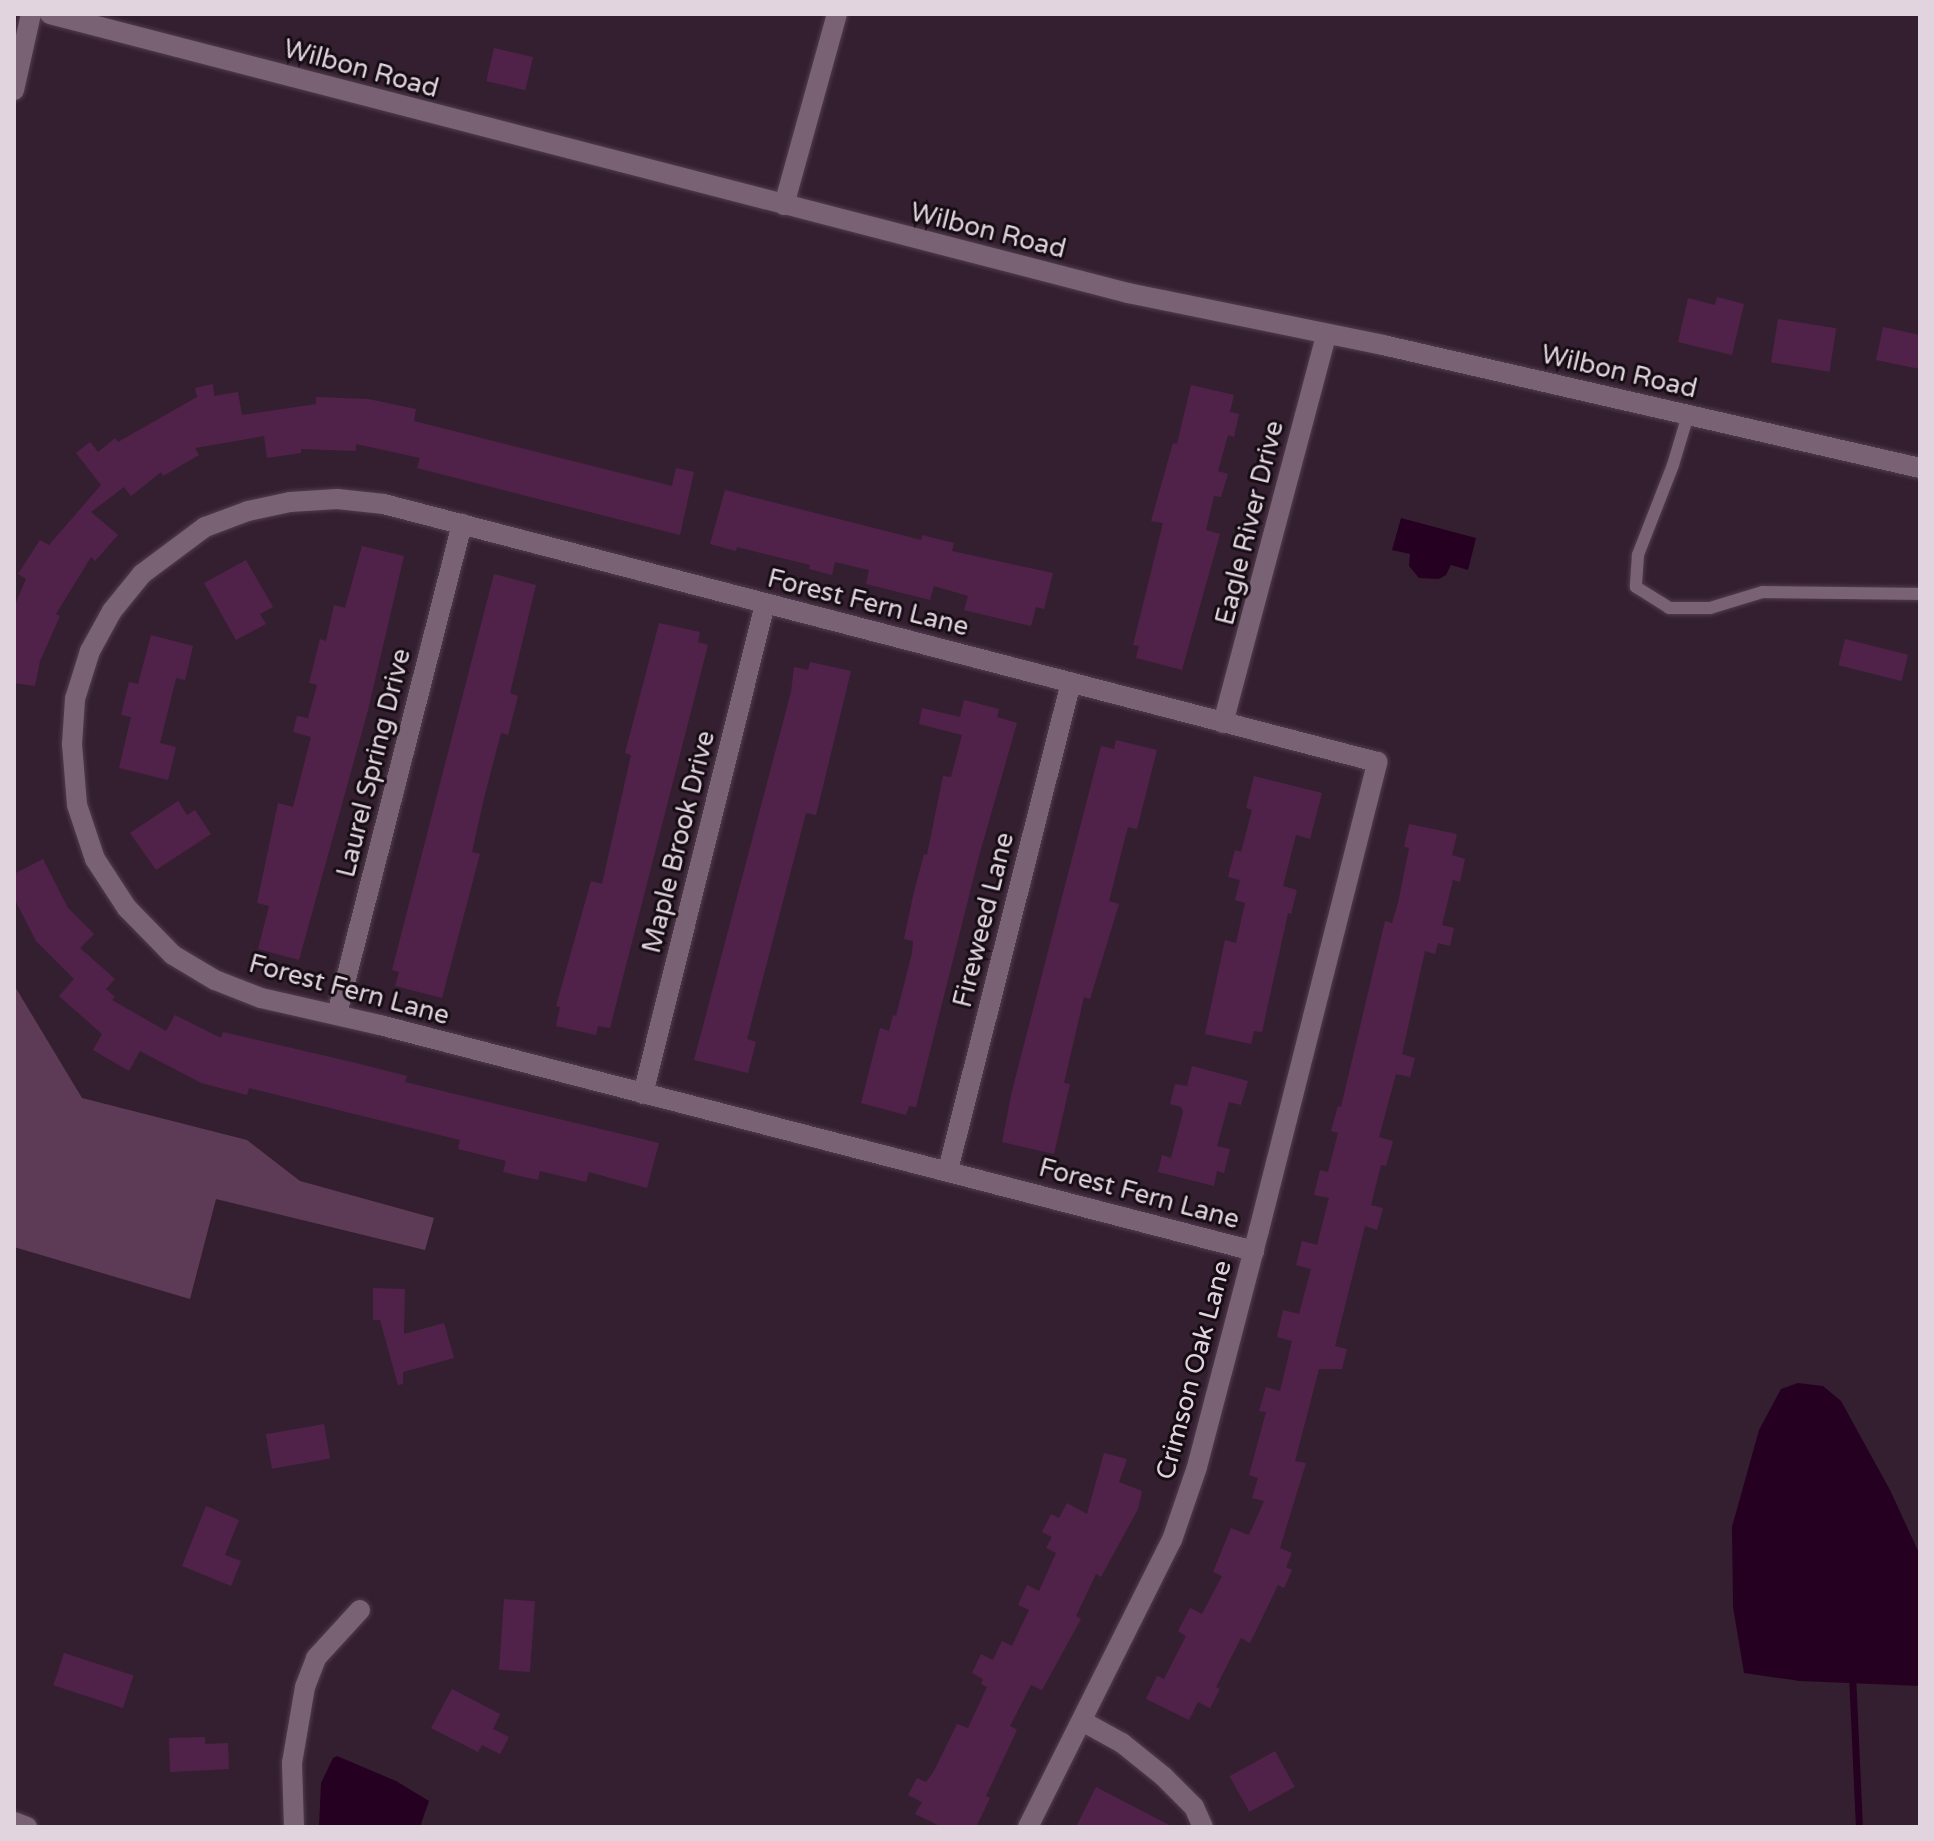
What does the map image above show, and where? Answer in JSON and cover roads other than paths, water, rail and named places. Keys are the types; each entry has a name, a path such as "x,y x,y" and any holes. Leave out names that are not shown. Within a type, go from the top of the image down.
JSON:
{"street":[{"path":"14,90 31,14"},
{"name":"Wilbon Road","path":"50,14 1128,293 1326,336 1383,345 1920,468"},
{"path":"784,205 837,14"},
{"name":"Eagle River Drive","path":"1223,723 1326,336"},
{"name":"Forest Fern Lane","path":"1254,1251 337,1014 261,998 215,980 173,955 127,908 95,859 77,805 72,744 75,699 90,651 112,611 142,574 205,527 248,511 290,502 337,499 384,504 1377,762"},
{"name":"Laurel Spring Drive","path":"337,1014 462,524"},
{"name":"Maple Brook Drive","path":"643,1094 765,604"},
{"name":"Fireweed Lane","path":"948,1170 1071,682"},
{"name":"Crimson Oak Lane","path":"1028,1827 1172,1540 1197,1467 1377,762"},
{"path":"294,1827 292,1763 305,1687 316,1658 360,1610"},
{"path":"1082,1721 1122,1743 1163,1776 1194,1807 1203,1827"},
{"path":"14,1822 27,1827"}],"lane":[{"path":"1688,415 1673,465 1638,555 1636,587 1669,608 1710,608 1763,592 1920,594"}],"waterway":[{"path":"1852,1674 1859,1827"}]}
